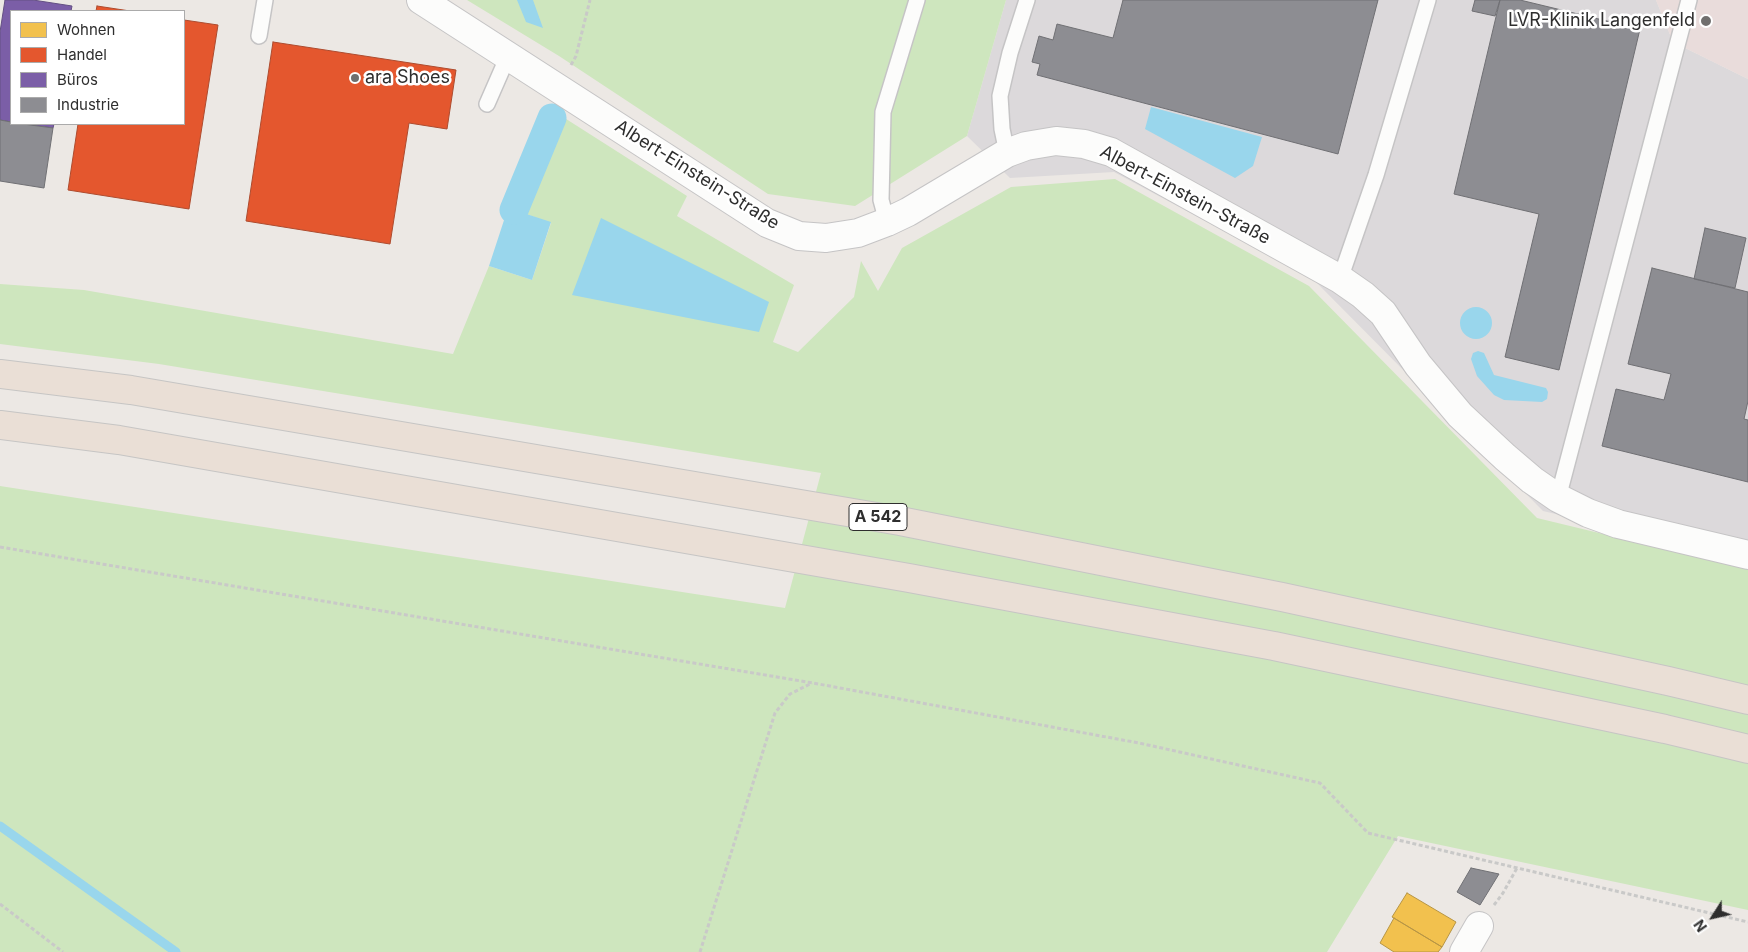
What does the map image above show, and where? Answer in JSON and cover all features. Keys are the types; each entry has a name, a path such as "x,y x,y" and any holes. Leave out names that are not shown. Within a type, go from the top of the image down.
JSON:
{"highway":[{"name":"A 542","path":"0,374 130,390 900,521 1292,599 1748,700"},
{"path":"0,424 128,442 909,578 1274,646 1665,729 1748,749"}],"street":[{"name":"Albert-Einstein-Straße","path":"421,0 767,223 799,236 826,238 858,233 887,222 908,212 1007,153 1026,146 1056,142 1084,144 1111,152 1340,279 1363,295 1383,313 1418,365 1460,415 1532,480 1558,498 1588,513 1618,524 1748,555"},
{"path":"1464,952 1479,926"}],"lane":[{"path":"259,36 265,0"},
{"path":"887,222 881,200 882,112 917,0"},
{"path":"1007,153 1002,129 1000,96 1010,53 1027,0"},
{"path":"1340,279 1376,175 1428,0"},
{"path":"1558,498 1689,0"},
{"path":"486,104 508,56"}],"path":[{"path":"558,88 576,56 590,0"},
{"path":"0,547 813,683 1139,742 1320,783 1368,833 1748,922"},
{"path":"700,952 776,713 790,694 813,683"},
{"path":"1479,926 1503,893 1516,868"},
{"path":"0,904 63,952"}],"shaded area":[{"path":"1006,0 1656,0 1673,42 1748,79 1748,560 1543,511 1313,279 1114,172 1010,178 967,136"},
{"name":"LVR-Klinik Langenfeld","path":"1656,0 1748,0 1748,79 1673,42"}],"green space":[{"path":"467,0 1006,0 967,136 855,206 768,194 559,56"},
{"path":"563,117 687,196 677,216 794,285 773,342 798,352 854,297 861,261 878,291 902,248 1011,187 1115,179 1309,286 1537,518 1748,569 1748,910 1398,836 1327,952 0,952 0,486 785,608 821,473 159,364 0,344 0,284 84,290 453,354 489,266 532,280 551,223 523,213"}],"water":[{"path":"517,0 533,0 543,28 526,22"},
{"path":"1151,107 1262,137 1253,166 1235,178 1145,129"},
{"path":"508,208 551,222 532,280 489,266"},
{"path":"601,218 769,302 759,332 572,295"},
{"path":"1476,307 1482,308 1487,312 1491,317 1491,329 1487,334 1482,338 1476,339 1470,338 1465,334 1461,329 1460,323 1461,317 1465,312 1470,308"},
{"path":"1478,351 1484,353 1494,375 1546,388 1548,392 1547,399 1542,402 1504,400 1494,395 1477,376 1471,359 1473,353"}],"building: Wohnen":[{"path":"1407,893 1456,922 1442,947 1392,917"},
{"path":"1394,918 1442,947 1438,952 1394,952 1380,943"}],"building: Handel":[{"path":"97,6 123,10 96,10"},
{"path":"185,20 218,25 189,209 68,190 78,125 185,125"},
{"path":"273,42 456,70 447,129 409,123 390,244 246,221"}],"building: Büros":[{"path":"5,0 33,0 72,6 71,10 10,10 10,122 0,120 0,32"},
{"path":"30,125 54,125 53,128"}],"building: Industrie":[{"path":"1123,0 1378,0 1338,154 1037,75 1040,64 1032,62 1039,36 1053,40 1057,24 1113,38"},
{"path":"1475,0 1500,0 1495,16 1472,11"},
{"path":"1500,0 1520,0 1640,29 1559,370 1505,357 1539,214 1454,194"},
{"path":"0,120 10,122 10,125 53,128 44,188 0,181"},
{"path":"1705,228 1746,238 1735,288 1694,279"},
{"path":"1652,268 1748,292 1748,401 1744,419 1748,420 1748,482 1602,446 1616,389 1664,400 1671,374 1628,364"},
{"path":"1471,868 1499,874 1480,905 1457,892"}],"waterway":[{"path":"514,210 552,118"},
{"path":"0,826 176,952"}],"place":[{"name":"LVR-Klinik Langenfeld","path":"1706,21"},
{"name":"ara Shoes","path":"355,78"}]}
